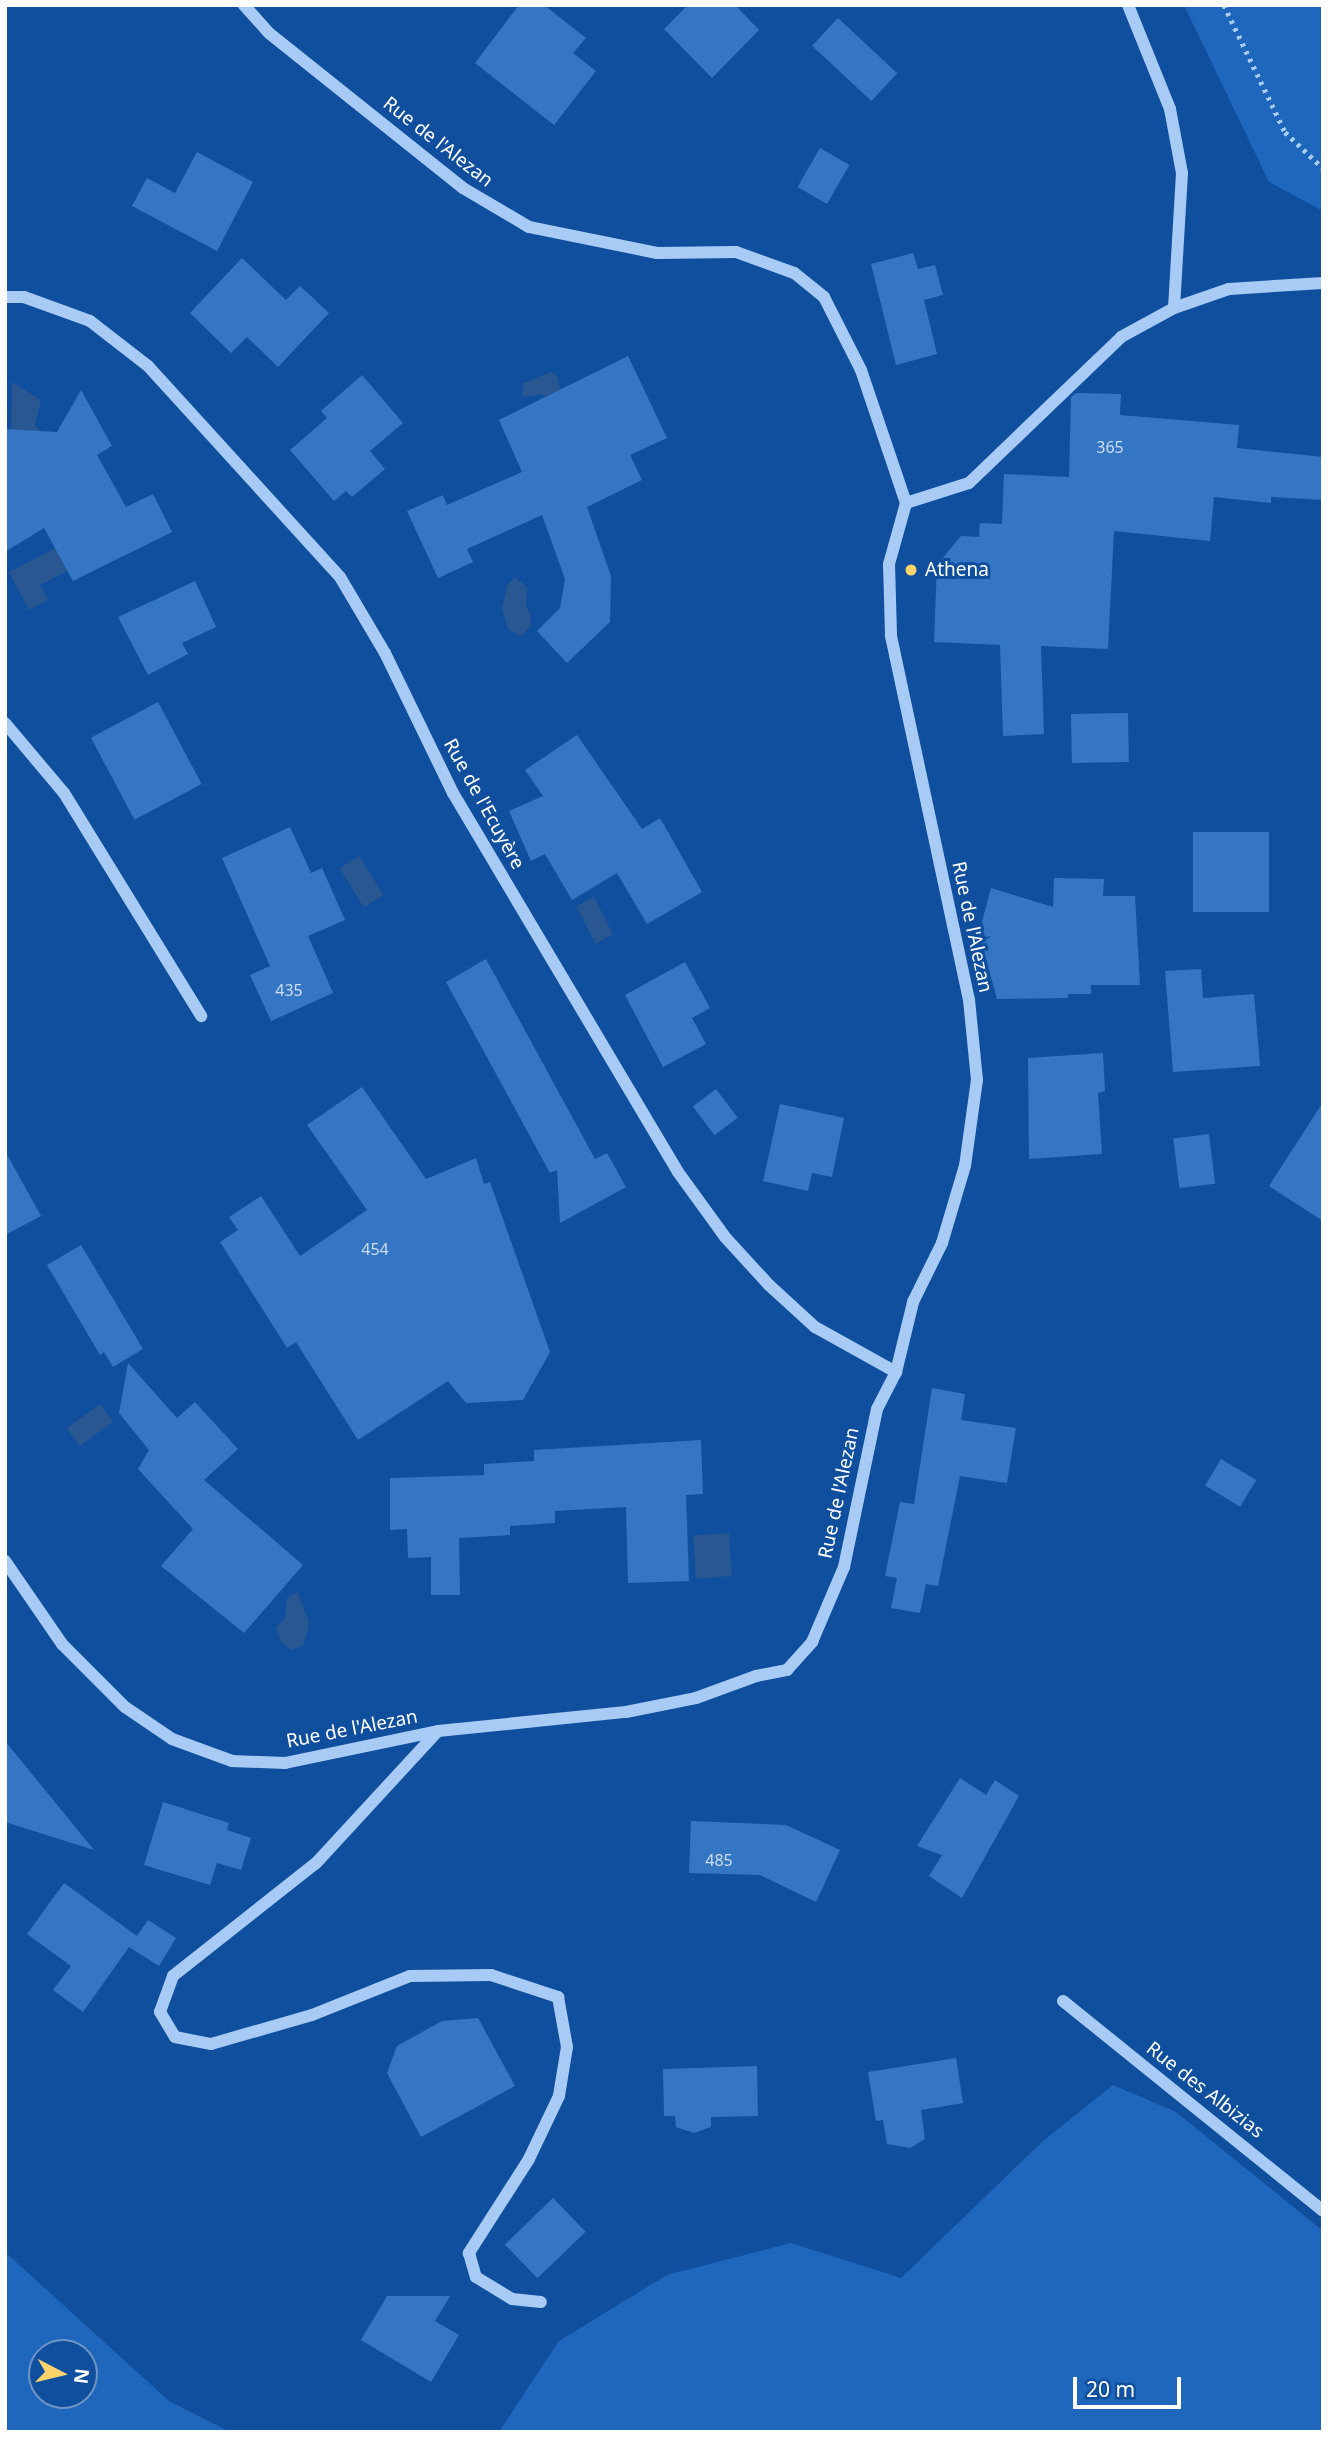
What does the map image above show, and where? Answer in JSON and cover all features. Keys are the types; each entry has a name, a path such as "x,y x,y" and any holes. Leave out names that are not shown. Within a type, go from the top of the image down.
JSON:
{"street":[{"name":"Rue de l'Alezan","path":"5,1561 62,1644 125,1707 172,1739 232,1761 285,1763 438,1731 626,1712 696,1698 757,1675 787,1670 812,1642 844,1567 877,1409 896,1372 913,1303 942,1242 965,1166 977,1080 969,1000 891,635 889,564 906,503 861,370 824,297 794,273 736,252 657,253 529,227 463,188 269,33 244,5"},
{"path":"1128,5 1170,109 1182,173 1174,308"},
{"path":"906,503 969,482 1121,337 1174,308 1228,289 1323,283"},
{"name":"Rue de l'Ecuyère","path":"5,297 24,297 90,321 148,366 340,577 385,653 453,793 678,1172 725,1237 769,1285 815,1327 896,1372"},
{"path":"5,723 64,793 201,1016"},
{"path":"438,1731 316,1863 173,1976 160,2012 175,2037 211,2044 312,2015 410,1976 491,1975 558,1997 567,2047 559,2096 529,2159 470,2253 476,2277 512,2299 541,2302"},
{"name":"Rue des Albizias","path":"1063,2001 1323,2211"}],"path":[{"path":"1224,5 1285,132 1323,168"}],"shaded area":[{"path":"1184,5 1323,5 1323,211 1269,182"},
{"path":"551,372 557,376 565,406 541,394 522,397 523,383"},
{"path":"12,382 41,400 35,425 50,445 11,442"},
{"path":"61,545 73,568 40,585 48,600 29,610 9,572"},
{"path":"515,577 527,587 526,607 531,615 530,627 521,636 508,629 502,608 507,585"},
{"path":"359,856 383,895 364,907 339,868"},
{"path":"594,897 613,934 595,944 576,906"},
{"path":"100,1404 113,1422 80,1446 67,1428"},
{"path":"729,1533 732,1576 696,1578 693,1536"},
{"path":"298,1592 309,1623 304,1645 291,1650 281,1642 276,1628 285,1618 287,1598"},
{"path":"1113,2085 1176,2112 1323,2231 1323,2432 499,2432 559,2341 667,2275 791,2243 901,2278 1043,2141"},
{"path":"5,2252 169,2401 230,2432 5,2432"}],"building":[{"path":"519,5 544,5 586,38 573,53 596,71 554,125 475,63"},
{"path":"688,5 735,5 759,30 712,78 664,29"},
{"path":"838,18 897,73 871,101 812,46"},
{"path":"820,148 849,165 827,204 798,187"},
{"path":"197,152 253,182 217,251 132,206 147,178 175,193"},
{"path":"913,253 918,269 935,265 943,295 924,300 937,354 896,365 871,264"},
{"path":"242,258 286,300 300,286 329,313 278,367 247,337 231,353 190,313"},
{"path":"628,356 667,438 630,455 642,480 587,507 611,576 610,622 567,663 537,631 560,608 565,579 542,515 467,549 473,562 438,578 407,511 443,495 447,505 522,472 499,420"},
{"path":"362,375 403,423 370,451 385,469 352,497 346,491 334,501 290,450 327,418 321,411"},
{"path":"81,390 112,446 97,455 126,507 153,494 172,532 73,581 44,528 5,552 5,429 57,432"},
{"path":"1076,393 1121,394 1120,415 1239,425 1237,448 1323,457 1323,500 1271,497 1271,503 1214,497 1210,541 1114,531 1108,649 1041,646 1044,734 1003,736 1000,645 934,642 937,565 961,536 979,537 980,523 1002,524 1004,474 1069,477 1071,397"},
{"path":"195,581 216,627 182,643 188,654 148,675 118,617"},
{"path":"158,702 202,784 135,820 91,738"},
{"path":"1128,713 1129,762 1072,763 1071,714"},
{"path":"577,735 642,829 660,818 702,892 647,924 617,873 572,900 545,854 531,861 509,811 543,796 525,770"},
{"path":"290,827 311,873 322,868 345,920 308,936 333,993 271,1021 250,975 270,966 222,858"},
{"path":"1193,832 1269,832 1269,912 1193,912"},
{"path":"1054,878 1104,879 1103,896 1135,896 1140,985 1091,985 1091,994 1068,994 1068,998 997,999 979,933 991,888 1053,907"},
{"path":"486,959 595,1159 607,1153 626,1187 560,1223 557,1170 550,1173 446,982"},
{"path":"685,962 710,1008 692,1018 706,1044 663,1067 625,995"},
{"path":"1201,969 1203,998 1254,994 1260,1066 1173,1072 1165,971"},
{"path":"1103,1053 1105,1091 1098,1093 1102,1154 1029,1159 1028,1058"},
{"path":"362,1087 426,1179 476,1158 484,1184 490,1182 550,1352 523,1400 466,1403 448,1381 358,1440 296,1342 287,1348 220,1242 238,1230 229,1217 261,1196 300,1256 367,1210 307,1125"},
{"path":"716,1089 738,1118 715,1135 693,1106"},
{"path":"1323,1102 1323,1221 1269,1186"},
{"path":"780,1104 844,1118 832,1177 812,1173 808,1191 763,1181"},
{"path":"1209,1134 1215,1184 1179,1188 1173,1138"},
{"path":"5,1151 41,1216 5,1235"},
{"path":"81,1245 143,1349 113,1367 104,1352 100,1355 47,1265"},
{"path":"128,1363 177,1418 195,1402 238,1449 204,1480 303,1565 244,1633 161,1566 193,1529 138,1469 149,1450 119,1413"},
{"path":"932,1388 965,1394 961,1420 1016,1428 1007,1483 960,1476 938,1586 926,1584 920,1613 891,1608 897,1578 885,1576 900,1502 914,1504"},
{"path":"701,1440 703,1494 686,1495 689,1581 628,1583 626,1507 555,1511 555,1523 510,1526 510,1535 459,1538 460,1595 431,1595 431,1557 408,1558 407,1529 390,1530 390,1478 484,1475 484,1464 534,1461 534,1450"},
{"path":"1221,1459 1256,1480 1240,1507 1205,1486"},
{"path":"5,1741 94,1850 5,1822"},
{"path":"960,1778 986,1795 995,1780 1019,1796 962,1898 929,1876 942,1855 917,1846"},
{"path":"163,1802 229,1823 227,1830 251,1838 241,1870 217,1863 210,1885 144,1865"},
{"path":"691,1821 786,1825 840,1850 816,1902 760,1875 689,1873"},
{"path":"64,1883 137,1936 148,1920 176,1938 159,1966 129,1947 83,2012 53,1990 71,1966 27,1934"},
{"path":"478,2018 515,2086 421,2137 387,2073 397,2046 442,2021"},
{"path":"956,2058 963,2103 921,2110 925,2139 910,2148 887,2144 883,2120 876,2121 868,2072"},
{"path":"757,2066 758,2116 711,2117 711,2127 694,2133 676,2127 675,2116 664,2116 663,2069"},
{"path":"553,2198 586,2232 537,2278 505,2245"},
{"path":"387,2296 450,2296 435,2321 459,2335 431,2382 361,2340"}],"place":[{"name":"Athena","path":"911,570"}]}
